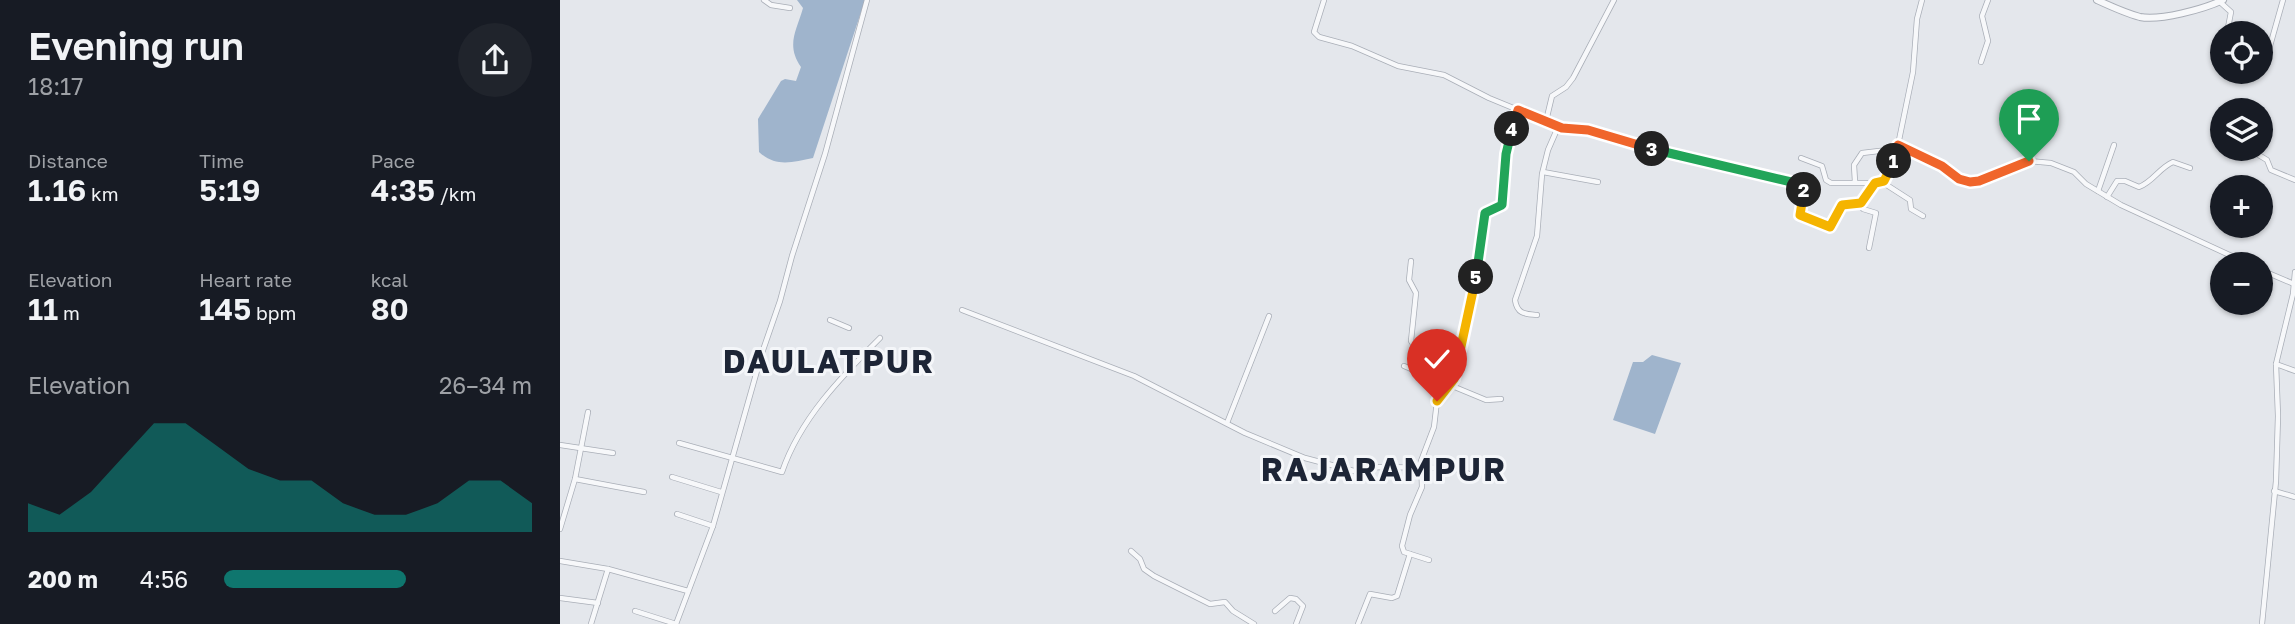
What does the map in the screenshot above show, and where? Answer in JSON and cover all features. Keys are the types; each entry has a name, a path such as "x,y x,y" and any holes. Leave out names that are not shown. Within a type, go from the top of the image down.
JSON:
{"street":[{"path":"764,0 771,5 790,8"},
{"path":"635,611 676,624 702,559 762,353 825,154 867,0"},
{"path":"1324,0 1314,30 1319,37 1352,46 1398,66 1444,75 1518,110 1547,117 1558,127 1592,131 1689,158 1800,184 1804,191 1800,215 1827,227 1832,226 1842,205 1858,204 1875,183"},
{"path":"1547,117 1552,96 1566,87 1573,78 1614,0"},
{"path":"1882,182 1893,164 1897,147 1913,72 1917,19 1922,0"},
{"path":"1981,62 1988,41 1982,16 1988,0"},
{"path":"2097,0 2148,18 2187,12 2221,1 2231,12 2229,21"},
{"path":"2273,36 2283,0"},
{"path":"1429,559 1410,554 1402,548 1410,515 1422,487 1421,468 1434,427 1437,401 1454,379 1471,304 1485,213 1502,205 1507,146 1518,110"},
{"path":"1537,315 1519,312 1516,300 1537,236 1543,172 1548,150 1558,127"},
{"path":"2098,191 2114,145"},
{"path":"1855,182 1854,164 1861,153 1897,147 1916,152 1965,181 1979,181 2029,161 2039,160 2074,172 2086,184 2107,197 2224,252"},
{"path":"1801,158 1822,166 1827,182 1882,182 1910,200 1912,209 1923,216"},
{"path":"2268,161 2271,170 2295,180"},
{"path":"2107,197 2117,181 2125,181 2139,187 2149,182 2164,166 2174,162 2190,168"},
{"path":"1543,172 1598,182"},
{"path":"1858,204 1863,209 1876,213 1869,248"},
{"path":"1411,261 1409,280 1416,293 1410,341 1420,355 1412,370"},
{"path":"2262,624 2278,430 2276,365 2295,272"},
{"path":"2273,275 2294,284"},
{"path":"962,310 1134,376 1290,453 1354,471 1369,467 1453,468 1475,476"},
{"path":"1227,423 1269,316"},
{"path":"2286,316 2295,319"},
{"path":"830,320 849,328"},
{"path":"679,443 782,472 798,433 837,384 880,338"},
{"path":"2276,365 2295,371"},
{"path":"1404,366 1486,400 1501,399"},
{"path":"561,525 575,479 588,412"},
{"path":"560,444 613,453"},
{"path":"672,477 721,492"},
{"path":"575,479 643,492"},
{"path":"2274,491 2295,497"},
{"path":"677,514 713,526"},
{"path":"1131,551 1140,559 1142,567 1148,573 1210,604 1225,602 1233,611 1254,624"},
{"path":"1361,623 1370,594 1392,598 1397,596 1410,554"},
{"path":"560,562 608,569 688,591"},
{"path":"591,624 608,569"},
{"path":"560,598 598,603"},
{"path":"1275,611 1290,598 1296,599 1303,606 1296,624"}],"water":[{"path":"797,0 865,0 813,158 778,162 759,152 758,119 781,81 796,81 801,67 793,45 803,8"},
{"path":"1652,355 1681,363 1655,434 1613,420 1633,362 1643,362"}],"district":[{"name":"DAULATPUR","path":"829,362"},
{"name":"RAJARAMPUR","path":"1384,470"}],"route":[{"path":"1437,401 1454,379 1471,304 1485,213 1502,205 1507,146 1518,110 1562,128 1588,130 1665,152 1800,184 1804,191 1800,215 1827,227 1832,226 1842,205 1861,203 1875,183 1884,181 1893,164 1898,145 1942,166 1959,179 1970,182 2029,161"}]}
